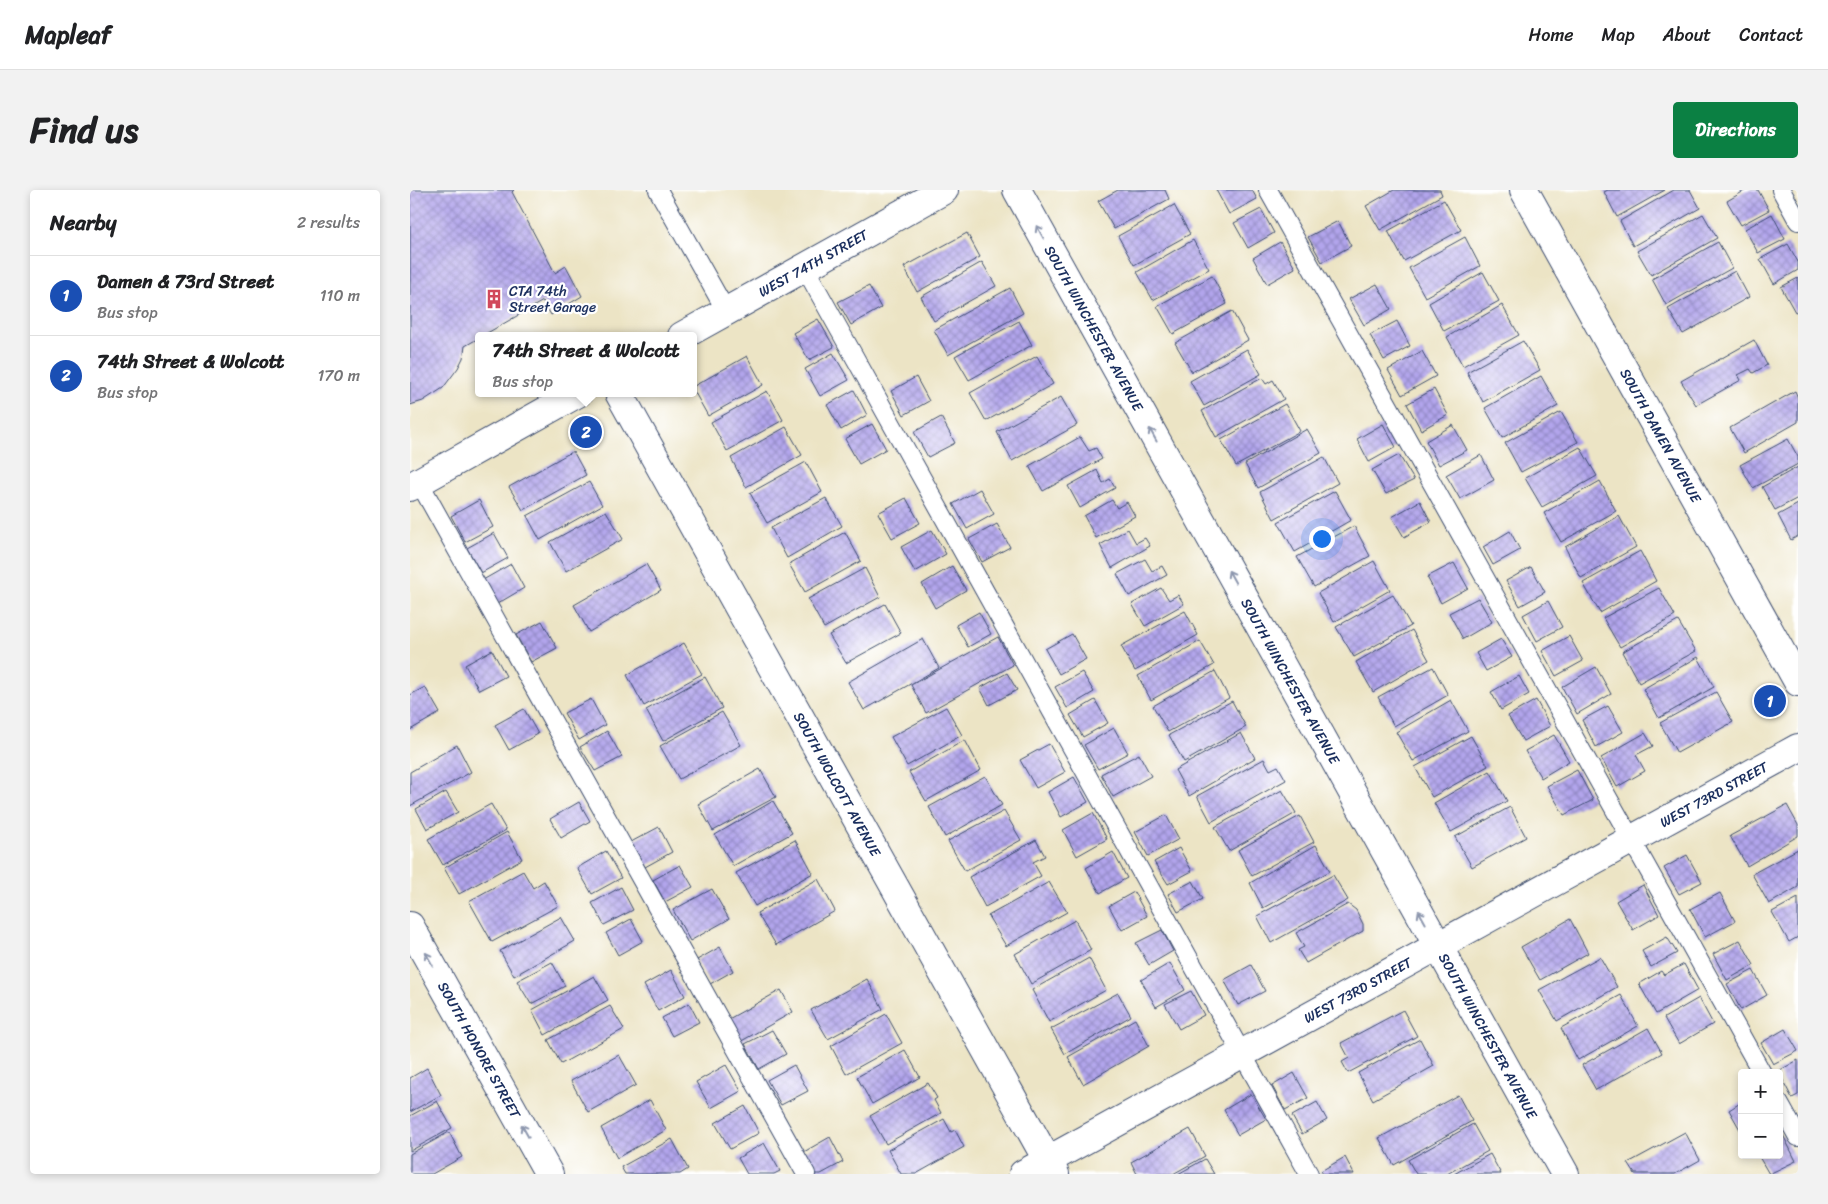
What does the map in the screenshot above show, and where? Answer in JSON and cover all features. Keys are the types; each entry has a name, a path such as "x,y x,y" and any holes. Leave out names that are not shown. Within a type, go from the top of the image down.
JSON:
{"street":[{"name":"WEST 74TH STREET","path":"689,332 944,190"},
{"name":"SOUTH WINCHESTER AVENUE","path":"1017,190 1565,1174"},
{"name":"SOUTH DAMEN AVENUE","path":"1524,190 1798,682"},
{"path":"415,485 571,397"},
{"name":"SOUTH WOLCOTT AVENUE","path":"621,397 1051,1167"},
{"name":"WEST 73RD STREET","path":"1024,1174 1051,1167 1242,1054 1798,748"},
{"name":"SOUTH HONORE STREET","path":"410,926 549,1174"}],"lane":[{"path":"658,190 726,312"},
{"path":"1268,190 1760,1069"},
{"path":"1781,190 1798,221"},
{"path":"805,268 1309,1174"},
{"path":"415,485 806,1174"},
{"path":"1783,1111 1798,1137"}],"building":[{"name":"CTA 74th Street Garage","path":"410,190 514,190 512,192 555,273 566,266 582,296 551,315 543,301 489,332 475,332 475,340 465,346 463,358 458,368 443,388 423,401 410,405"},
{"path":"1118,190 1165,190 1169,199 1114,229 1098,201"},
{"path":"1216,190 1252,190 1257,199 1229,214"},
{"path":"1394,190 1440,190 1442,195 1380,230 1366,206"},
{"path":"1608,190 1665,190 1617,217 1604,192"},
{"path":"1674,190 1690,190 1700,208 1633,246 1620,221"},
{"path":"1746,190 1758,190 1769,210 1741,225 1727,201"},
{"path":"1444,200 1461,230 1404,261 1388,231"},
{"path":"1174,205 1190,234 1134,265 1118,236"},
{"path":"1261,209 1274,233 1248,248 1234,223"},
{"path":"1703,214 1717,238 1651,275 1637,251"},
{"path":"1772,214 1785,239 1758,253 1745,229"},
{"path":"1338,221 1351,246 1322,262 1308,237"},
{"path":"967,233 980,257 917,292 904,267"},
{"path":"1465,237 1480,266 1425,297 1409,268"},
{"path":"1193,240 1209,269 1153,300 1137,272"},
{"path":"1280,242 1295,268 1267,284 1253,258"},
{"path":"1718,242 1732,268 1666,305 1652,279"},
{"path":"1788,244 1798,262 1798,270 1774,284 1760,259"},
{"path":"982,262 996,286 934,321 921,297"},
{"path":"1735,271 1749,297 1683,334 1668,309"},
{"path":"1483,272 1499,301 1444,331 1429,303"},
{"path":"1212,276 1227,304 1173,334 1157,306"},
{"path":"1798,278 1798,311 1795,312 1781,287"},
{"path":"1377,284 1391,309 1364,325 1349,299"},
{"path":"869,286 881,308 851,325 838,302"},
{"path":"1010,288 1023,313 948,355 934,330"},
{"path":"1502,305 1519,335 1463,366 1447,337"},
{"path":"1232,311 1248,340 1192,372 1175,343"},
{"path":"818,319 834,347 809,360 793,333"},
{"path":"1019,321 1032,345 969,380 955,356"},
{"path":"1397,321 1410,346 1384,360 1370,335"},
{"path":"1754,340 1767,365 1753,373 1750,369 1738,375 1741,380 1696,405 1681,381"},
{"path":"1523,341 1540,370 1483,402 1467,372"},
{"path":"1247,349 1261,374 1204,406 1190,381"},
{"path":"1422,351 1436,376 1402,395 1388,370"},
{"path":"833,353 849,380 820,396 805,369"},
{"path":"747,356 763,385 708,416 697,396 697,384"},
{"path":"1037,356 1053,384 986,421 970,393"},
{"path":"1541,376 1558,406 1502,438 1485,408"},
{"path":"916,377 929,401 904,415 891,391"},
{"path":"1262,378 1266,384 1273,380 1284,399 1216,437 1202,411"},
{"path":"1434,389 1448,415 1421,430 1407,404"},
{"path":"854,390 867,415 841,430 827,405"},
{"path":"767,391 783,420 727,451 711,422"},
{"path":"1795,391 1798,398 1798,422 1744,453 1730,428"},
{"path":"1061,397 1077,425 1012,461 997,432"},
{"path":"1285,404 1300,431 1236,466 1221,440"},
{"path":"1561,412 1578,442 1521,472 1505,443"},
{"path":"941,417 955,443 928,457 914,432"},
{"path":"872,424 886,449 859,464 845,439"},
{"path":"1383,424 1396,447 1369,462 1357,439"},
{"path":"1453,425 1467,450 1439,465 1426,441"},
{"path":"786,427 802,455 746,487 731,458"},
{"path":"1307,429 1321,453 1258,488 1245,464"},
{"path":"1080,437 1089,451 1096,448 1102,459 1043,491 1029,466"},
{"path":"1788,439 1798,457 1798,464 1753,488 1740,465"},
{"path":"1580,447 1597,476 1542,507 1525,478"},
{"path":"573,451 586,475 523,510 509,487"},
{"path":"1399,455 1414,480 1386,494 1372,470"},
{"path":"1481,455 1494,480 1460,499 1446,475"},
{"path":"1324,457 1338,483 1274,519 1260,492"},
{"path":"806,462 822,492 767,523 750,493"},
{"path":"1798,467 1798,498 1775,510 1762,487"},
{"path":"1097,470 1103,483 1110,479 1115,488 1080,508 1068,486"},
{"path":"1600,481 1616,511 1561,542 1544,513"},
{"path":"589,482 602,505 540,540 527,516"},
{"path":"980,489 994,514 967,529 953,504"},
{"path":"1335,491 1351,520 1295,552 1278,522"},
{"path":"826,498 842,526 787,558 771,528"},
{"path":"906,498 920,523 892,538 878,513"},
{"path":"479,500 493,527 465,542 451,516"},
{"path":"1112,500 1117,508 1127,502 1135,516 1096,538 1084,516"},
{"path":"1420,501 1431,522 1404,537 1392,517"},
{"path":"1798,504 1798,536 1791,540 1778,515"},
{"path":"606,511 623,539 566,571 550,542"},
{"path":"1619,516 1636,547 1581,578 1565,547"},
{"path":"997,524 1010,547 982,562 969,539"},
{"path":"1354,526 1370,556 1314,587 1297,557"},
{"path":"1128,529 1136,543 1145,538 1150,546 1112,568 1100,545"},
{"path":"932,530 946,554 915,572 901,547"},
{"path":"1510,531 1520,550 1493,565 1483,547"},
{"path":"845,532 861,561 805,592 789,564"},
{"path":"494,533 508,558 481,573 467,548"},
{"path":"1640,551 1656,581 1600,613 1583,583"},
{"path":"1145,559 1152,571 1162,566 1167,575 1129,596 1117,574"},
{"path":"1374,561 1390,590 1334,622 1318,593"},
{"path":"1454,563 1468,588 1441,603 1427,577"},
{"path":"511,564 524,588 497,604 483,580"},
{"path":"646,564 661,590 589,632 574,605"},
{"path":"952,566 966,590 935,608 922,584"},
{"path":"1531,567 1545,592 1520,606 1506,581"},
{"path":"865,568 880,597 824,628 808,599"},
{"path":"1161,588 1169,600 1178,595 1184,604 1145,626 1132,604"},
{"path":"1659,588 1675,616 1620,647 1603,618"},
{"path":"1393,595 1411,626 1354,657 1336,627"},
{"path":"1478,598 1492,622 1463,639 1449,613"},
{"path":"1548,601 1562,627 1537,641 1523,615"},
{"path":"885,604 901,633 846,663 829,635"},
{"path":"1185,611 1198,635 1135,671 1121,646"},
{"path":"979,612 991,634 968,647 956,625"},
{"path":"542,621 557,648 531,662 516,635"},
{"path":"1678,621 1696,651 1639,683 1622,652"},
{"path":"1412,630 1429,660 1373,692 1356,662"},
{"path":"1072,634 1086,659 1059,674 1045,649"},
{"path":"1569,636 1583,661 1556,676 1542,651"},
{"path":"998,637 1013,665 926,713 911,685"},
{"path":"923,639 939,668 864,710 848,682"},
{"path":"1501,639 1512,657 1486,671 1476,653"},
{"path":"1200,641 1214,665 1151,700 1138,676"},
{"path":"684,643 702,674 644,706 627,675"},
{"path":"492,650 506,676 479,690 465,665"},
{"path":"1698,657 1714,687 1659,718 1643,689"},
{"path":"1433,667 1448,695 1394,726 1378,697"},
{"path":"1596,667 1611,694 1577,714 1562,687"},
{"path":"1215,671 1229,698 1168,732 1153,706"},
{"path":"1082,672 1094,692 1067,708 1055,687"},
{"path":"1007,673 1017,690 989,705 980,688"},
{"path":"1519,676 1529,694 1501,710 1491,692"},
{"path":"705,677 722,708 663,741 646,710"},
{"path":"425,687 440,713 410,730 410,695"},
{"path":"1716,692 1733,722 1677,753 1660,723"},
{"path":"591,699 605,725 579,740 564,713"},
{"path":"1095,700 1108,723 1083,737 1070,715"},
{"path":"1451,700 1468,731 1413,761 1396,732"},
{"path":"1536,700 1550,726 1523,741 1508,716"},
{"path":"1232,701 1246,727 1184,762 1169,735"},
{"path":"1608,706 1623,732 1596,747 1582,720"},
{"path":"946,707 962,735 907,766 891,737"},
{"path":"524,709 538,734 509,750 495,725"},
{"path":"722,712 741,745 679,779 660,746"},
{"path":"1114,728 1128,753 1098,769 1084,745"},
{"path":"607,731 622,757 595,771 580,747"},
{"path":"1241,733 1255,758 1189,796 1175,770"},
{"path":"1645,733 1653,746 1636,755 1645,771 1617,787 1601,758"},
{"path":"1554,735 1569,761 1541,778 1525,751"},
{"path":"1471,736 1488,766 1432,797 1415,767"},
{"path":"965,740 981,770 926,801 909,772"},
{"path":"1049,744 1065,772 1036,788 1020,760"},
{"path":"457,745 471,772 410,806 410,772"},
{"path":"1139,754 1151,776 1113,797 1101,774"},
{"path":"1264,759 1270,770 1278,766 1286,780 1211,822 1197,796"},
{"path":"760,769 776,797 713,831 698,804"},
{"path":"1577,770 1593,800 1564,815 1547,786"},
{"path":"1490,771 1507,801 1451,832 1434,803"},
{"path":"985,776 1002,805 945,837 929,807"},
{"path":"1074,777 1088,802 1061,817 1048,792"},
{"path":"1282,790 1296,813 1229,851 1215,827"},
{"path":"446,792 458,812 427,829 416,809"},
{"path":"773,801 792,833 733,866 715,835"},
{"path":"579,802 590,821 561,838 550,819"},
{"path":"491,804 506,830 443,865 428,839"},
{"path":"1787,805 1798,825 1798,836 1747,866 1730,836"},
{"path":"1510,807 1526,837 1472,867 1455,837"},
{"path":"1004,811 1021,840 965,871 948,841"},
{"path":"1093,813 1107,839 1077,856 1063,830"},
{"path":"1166,815 1179,839 1148,856 1135,832"},
{"path":"1300,816 1314,842 1252,876 1238,850"},
{"path":"659,827 672,852 645,867 631,842"},
{"path":"507,832 522,859 459,894 444,868"},
{"path":"795,840 813,873 755,906 736,873"},
{"path":"1036,840 1045,856 1033,862 1041,876 985,907 969,877"},
{"path":"1316,845 1330,871 1263,908 1250,883"},
{"path":"1179,848 1192,871 1168,884 1154,862"},
{"path":"1798,849 1798,887 1769,904 1752,874"},
{"path":"606,851 621,878 592,894 577,868"},
{"path":"1113,852 1127,878 1100,893 1086,868"},
{"path":"1687,855 1702,882 1679,894 1664,868"},
{"path":"680,865 693,887 665,902 653,880"},
{"path":"523,871 533,888 544,881 558,906 492,942 469,901"},
{"path":"1333,875 1348,900 1271,943 1257,916"},
{"path":"818,879 835,911 776,945 757,913"},
{"path":"1193,881 1203,899 1178,912 1168,894"},
{"path":"1049,882 1067,912 1006,946 988,916"},
{"path":"1643,885 1659,915 1633,930 1616,901"},
{"path":"621,887 633,910 604,925 592,903"},
{"path":"712,889 729,919 690,941 673,910"},
{"path":"1134,892 1147,916 1122,930 1109,906"},
{"path":"1720,893 1735,921 1705,937 1690,909"},
{"path":"1798,898 1798,937 1789,942 1772,912"},
{"path":"1348,904 1356,910 1363,924 1363,931 1306,963 1298,950 1304,947 1296,933"},
{"path":"561,917 575,941 514,976 500,951"},
{"path":"631,919 643,941 618,955 606,933"},
{"path":"1570,919 1588,953 1540,980 1521,947"},
{"path":"1075,920 1091,950 1031,984 1015,954"},
{"path":"1162,930 1173,951 1149,965 1136,943"},
{"path":"1667,937 1677,953 1651,967 1642,951"},
{"path":"1740,940 1754,965 1727,980 1713,954"},
{"path":"720,947 733,971 710,984 697,960"},
{"path":"1600,957 1617,987 1557,1021 1539,990"},
{"path":"1089,958 1106,990 1049,1022 1032,990"},
{"path":"552,962 565,986 531,1004 517,981"},
{"path":"1170,963 1185,990 1156,1007 1141,980"},
{"path":"1684,964 1698,990 1656,1014 1639,984 1661,971 1664,975"},
{"path":"1251,965 1265,991 1238,1005 1224,980"},
{"path":"671,970 685,996 658,1011 644,985"},
{"path":"1753,970 1767,995 1741,1010 1727,984"},
{"path":"594,976 608,1000 545,1035 532,1010"},
{"path":"867,979 883,1009 828,1039 811,1010"},
{"path":"781,990 793,1012 738,1043 725,1021"},
{"path":"1191,991 1204,1015 1179,1029 1165,1004"},
{"path":"1118,993 1131,1016 1065,1054 1051,1029"},
{"path":"1621,995 1638,1026 1578,1060 1561,1028"},
{"path":"1699,998 1713,1024 1679,1044 1664,1018"},
{"path":"689,1003 699,1022 672,1036 662,1018"},
{"path":"610,1006 624,1029 561,1064 548,1040"},
{"path":"1403,1010 1417,1036 1348,1073 1342,1062 1349,1058 1341,1043"},
{"path":"886,1014 902,1043 846,1074 831,1046"},
{"path":"1135,1019 1149,1046 1083,1084 1068,1057"},
{"path":"1648,1028 1662,1053 1596,1090 1582,1065"},
{"path":"1785,1029 1798,1051 1773,1064 1761,1043"},
{"path":"772,1030 786,1054 759,1069 745,1044"},
{"path":"1420,1039 1434,1066 1373,1100 1358,1073"},
{"path":"905,1050 920,1077 872,1104 857,1077"},
{"path":"619,1055 636,1085 588,1112 571,1081"},
{"path":"1798,1060 1798,1095 1792,1098 1783,1081 1782,1069"},
{"path":"726,1065 741,1091 711,1108 696,1082"},
{"path":"794,1065 808,1091 781,1105 767,1080"},
{"path":"427,1068 441,1095 410,1112 410,1078"},
{"path":"1294,1073 1308,1098 1285,1110 1272,1086"},
{"path":"928,1083 937,1098 934,1100 941,1113 886,1144 870,1116"},
{"path":"1251,1094 1266,1119 1238,1135 1224,1110"},
{"path":"1458,1095 1472,1121 1394,1165 1379,1138"},
{"path":"650,1100 666,1130 617,1158 601,1128"},
{"path":"437,1101 452,1128 410,1151 410,1116"},
{"path":"1317,1102 1327,1120 1302,1134 1292,1116"},
{"path":"1738,1104 1738,1126 1729,1110"},
{"path":"745,1106 759,1133 730,1149 715,1123"},
{"path":"944,1119 951,1132 955,1130 964,1147 916,1174 901,1174 888,1150"},
{"path":"1473,1124 1488,1151 1447,1174 1416,1174 1408,1160"},
{"path":"1190,1129 1205,1156 1173,1174 1137,1174 1131,1162"},
{"path":"449,1132 462,1157 432,1174 410,1174 410,1154"},
{"path":"1685,1132 1700,1160 1675,1174 1635,1174 1628,1163"},
{"path":"1783,1135 1796,1161 1769,1174 1760,1159 1783,1159"},
{"path":"830,1137 843,1162 821,1174 814,1174 802,1153"},
{"path":"672,1139 688,1169 680,1174 625,1174 621,1167"},
{"path":"764,1143 780,1171 774,1174 747,1174 738,1158"},
{"path":"1490,1154 1501,1174 1454,1174"},
{"path":"1345,1157 1354,1174 1323,1174 1321,1171"},
{"path":"1205,1159 1214,1174 1178,1174"}],"place":[{"name":"CTA 74th Street Garage","path":"494,299"},
{"name":"74th Street & Wolcott","path":"586,432"},
{"name":"Damen & 73rd Street","path":"1770,701"}]}
